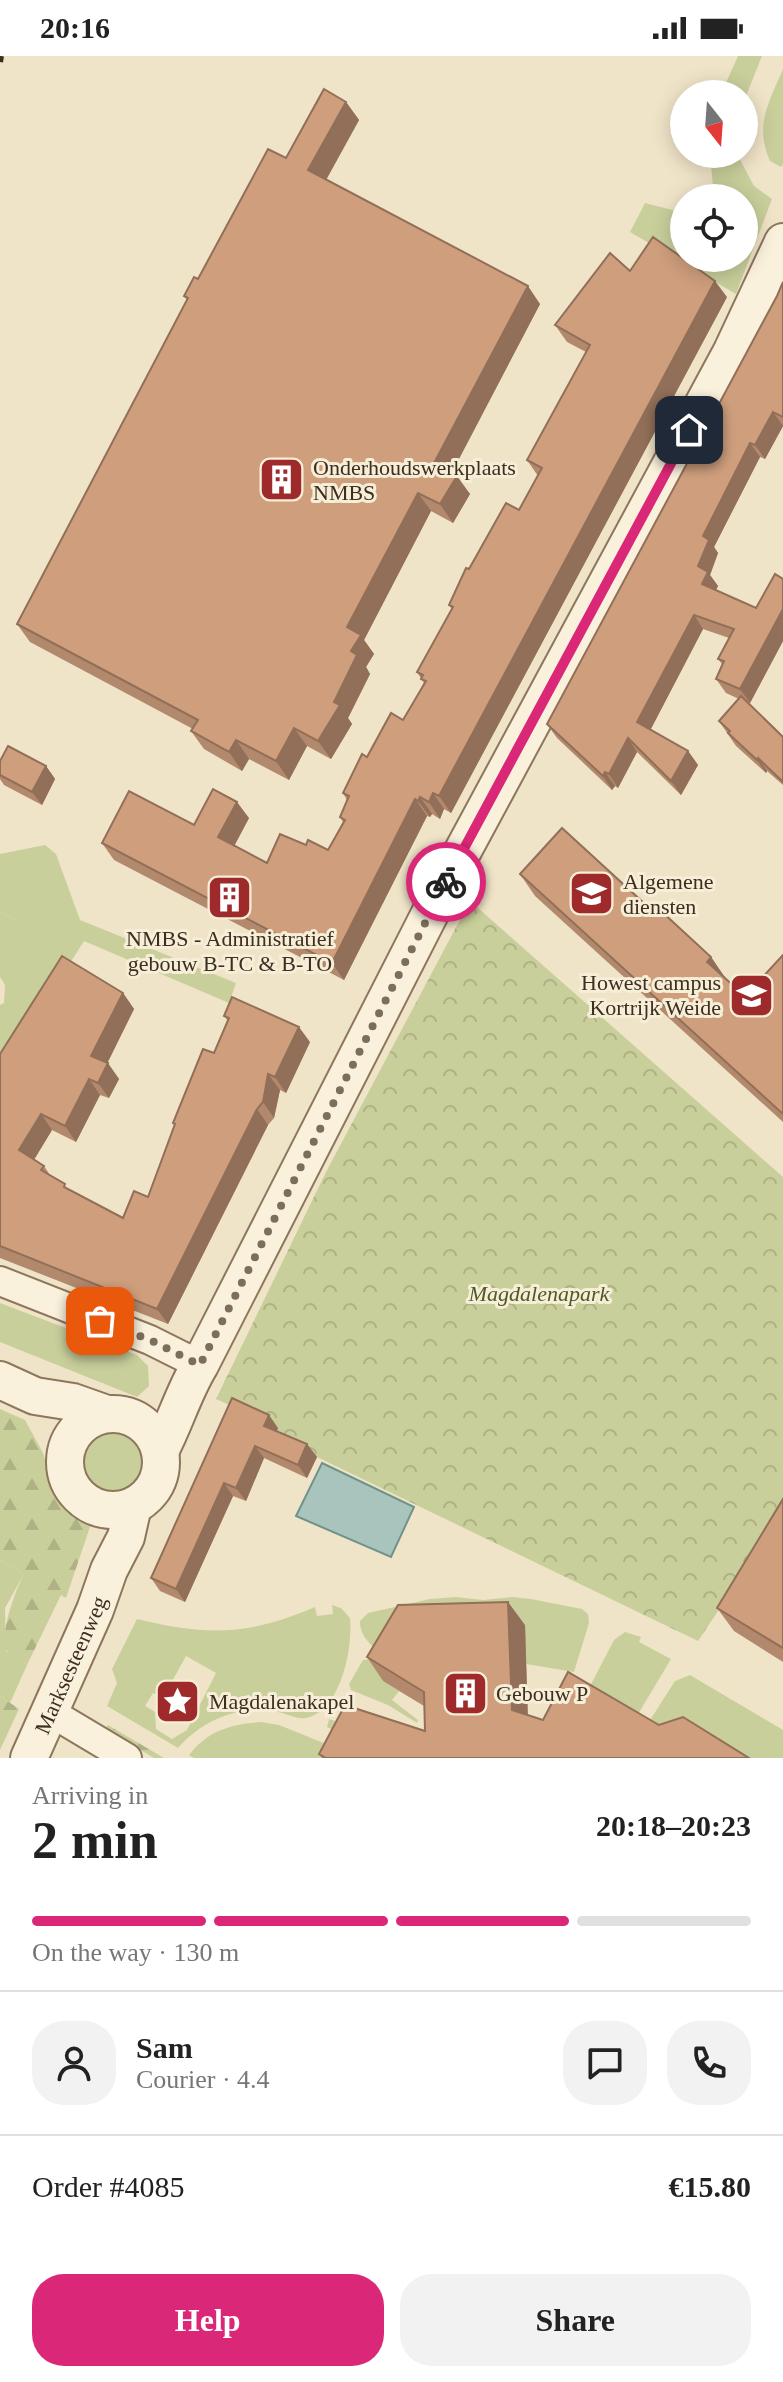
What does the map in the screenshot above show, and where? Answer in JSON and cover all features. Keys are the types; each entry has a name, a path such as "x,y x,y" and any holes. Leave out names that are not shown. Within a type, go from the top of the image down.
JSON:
{"street":[{"path":"160,1451 193,1377 445,884 732,351 783,242"},
{"path":"0,1281 150,1340 193,1377"},
{"path":"0,1380 35,1396 73,1402 123,1417 150,1430 160,1451 160,1473 155,1487 145,1498 118,1508 87,1503 74,1492 64,1458 69,1442 79,1427 92,1418 123,1417 193,1377"},
{"path":"35,1396 69,1442"},
{"name":"Marksesteenweg","path":"29,1758 95,1610 109,1570 118,1508"},
{"path":"50,1712 127,1758"}],"green space":[{"path":"738,56 762,56 752,80 727,80"},
{"path":"783,69 781,167 770,161 765,148 763,125"},
{"path":"711,168 744,168 753,184 713,184"},
{"path":"758,189 772,199 758,236"},
{"path":"645,203 670,209 670,255 630,232"},
{"path":"698,272 744,272 736,294"},
{"path":"45,845 56,854 80,920 236,983 229,1003 84,941 0,1073 0,1005 4,1003 5,985 0,977 0,945 19,923 0,911 0,854"},
{"name":"Magdalenapark","path":"470,901 783,1177 783,1514 698,1641 317,1457 273,1439 278,1427 216,1399 326,1172"},
{"path":"0,911 19,923 19,933 0,945"},
{"path":"0,1303 137,1355 148,1366 149,1386 137,1397 0,1342"},
{"path":"0,1409 25,1420 43,1453 58,1498 92,1521 66,1598 61,1595 27,1665 6,1650 5,1642 9,1612 24,1574 0,1560"},
{"path":"113,1431 125,1433 135,1440 142,1450 142,1474 135,1484 125,1491 113,1493 101,1491 91,1484 84,1474 82,1462 84,1450 91,1440 101,1433"},
{"path":"0,1560 24,1574 5,1608 6,1651 27,1665 10,1703 0,1696"},
{"path":"430,1599 531,1599 582,1609 588,1614 589,1623 574,1672 526,1664 529,1734 560,1744 614,1640 625,1632 641,1637 639,1642 671,1659 625,1736 635,1742 565,1757 532,1756 486,1709 392,1661 375,1649 364,1635 360,1621 368,1613"},
{"path":"332,1605 341,1608 350,1618 343,1676 328,1703 318,1713 306,1718 263,1710 235,1713 210,1722 178,1748 107,1706 117,1683 112,1669 137,1619 185,1628 227,1630 268,1624 315,1607 317,1616 333,1614","holes":["186,1656 216,1673 187,1730 172,1739 156,1729 155,1712 145,1706 153,1693 163,1698"]},
{"path":"370,1659 482,1717 519,1758 425,1758 388,1745 345,1736 327,1727 329,1719 388,1737 391,1729 413,1736 410,1744 441,1753 440,1715 399,1691 392,1700 418,1720 417,1723 388,1705 351,1690 349,1684 363,1660"},
{"path":"690,1675 783,1730 783,1758 746,1758 716,1742 696,1736 636,1741 675,1681"},
{"path":"0,1696 19,1709 0,1750"},
{"path":"261,1722 279,1725 341,1750 383,1758 194,1758 189,1755 212,1734 240,1724"},
{"path":"108,1725 164,1758 154,1758 105,1729"}],"water":[{"path":"322,1463 414,1507 391,1557 296,1516"}],"building":[{"name":"Onderhoudswerkplaats NMBS","path":"324,89 346,102 308,170 528,286 434,463 457,476 440,504 418,493 347,627 361,635 351,651 357,655 334,702 340,705 318,741 294,728 276,761 236,740 229,752 191,731 198,720 17,624 188,298 184,296 194,277 198,279 268,149 286,158"},
{"path":"653,237 670,249 670,272 702,272 715,281 439,796 433,793 429,802 420,797 418,801 415,799 332,963 102,843 129,791 194,825 213,789 237,802 218,837 267,863 280,834 306,845 308,840 328,850 345,820 340,817 349,796 343,793 362,754 367,757 391,713 403,720 426,681 417,672 453,607 449,605 466,568 469,569 506,503 519,510 542,468 527,460 590,345 555,325 610,253 630,271"},
{"path":"783,282 783,417 773,412 755,445 750,443 703,536 709,540 698,566 708,572 702,584 756,608 775,574 783,579 783,609 740,689 716,679 724,661 718,659 734,629 694,615 637,722 688,751 671,781 628,738 609,774 605,772 603,776 547,724"},
{"path":"741,696 783,737 783,782 728,733 730,731 719,721"},
{"path":"8,746 46,766 32,792 0,775 0,761"},
{"path":"562,828 657,915 661,911 711,957 707,962 736,988 738,986 747,994 783,955 783,1114 520,874"},
{"path":"62,956 123,993 91,1056 108,1063 98,1083 89,1079 65,1126 41,1114 19,1150 44,1166 41,1170 65,1184 64,1187 123,1218 134,1191 148,1197 203,1049 214,1053 229,1018 224,1016 232,997 299,1027 275,1077 268,1074 263,1102 157,1309 0,1246 0,1054"},
{"path":"232,1398 269,1415 264,1426 307,1444 298,1465 255,1446 236,1488 224,1483 176,1589 151,1578"},
{"path":"783,1499 783,1648 717,1608"},
{"name":"Gebouw P","path":"508,1602 512,1710 543,1720 568,1672 659,1725 683,1717 749,1758 326,1758 319,1754 345,1705 425,1731 424,1692 367,1657 398,1605"}],"railway":[{"path":"0,62 1,56"}],"way so far":[{"path":"100,1321 150,1340 200,1365 446,882"}],"place":[{"name":"Onderhoudswerkplaats NMBS","path":"282,480"},
{"name":"Algemene diensten","path":"592,894"},
{"name":"NMBS - Administratief gebouw B-TC & B-TO","path":"230,897"},
{"name":"Howest campus Kortrijk Weide","path":"752,995"},
{"name":"Gebouw P","path":"465,1693"},
{"name":"Magdalenakapel","path":"178,1701"}],"route":[{"path":"446,882 689,430"}]}
